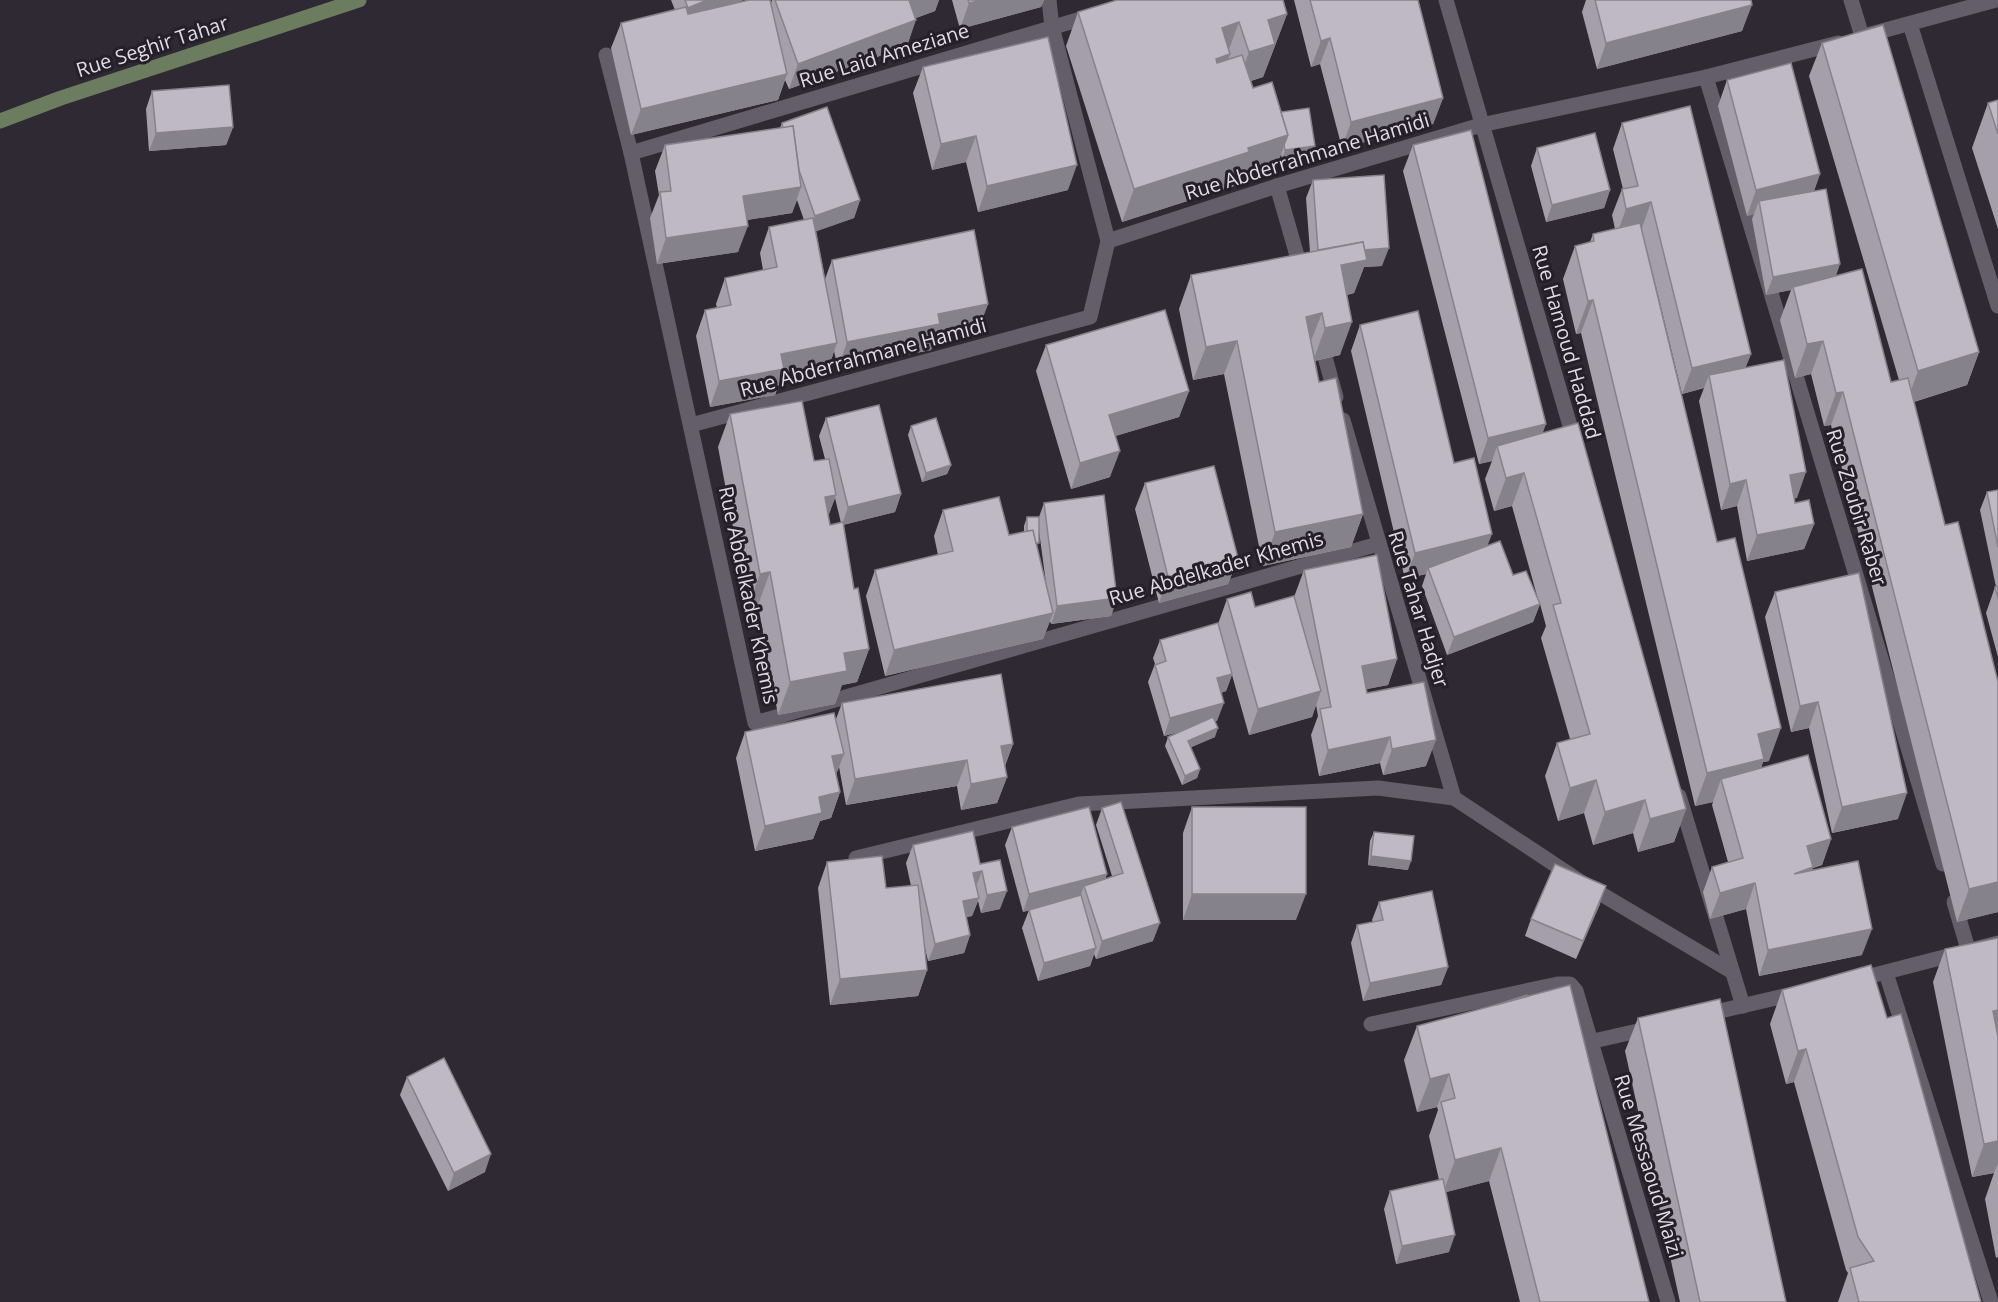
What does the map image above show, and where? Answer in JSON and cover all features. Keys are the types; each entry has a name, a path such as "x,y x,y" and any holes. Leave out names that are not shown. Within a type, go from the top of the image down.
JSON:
{"main road":[{"name":"Rue Seghir Tahar","path":"0,121 61,98 359,0"}],"street":[{"path":"1049,0 1052,27 1108,241"},
{"name":"Rue Hamoud Haddad","path":"1446,0 1579,456"},
{"path":"1851,0 1862,36"},
{"name":"Rue Abderrahmane Hamidi","path":"691,425 1090,317 1108,241 1277,186 1481,125 1706,77 1996,0"},
{"name":"Rue Laid Ameziane","path":"631,153 1107,12"},
{"path":"1910,24 1998,306"},
{"name":"Rue Abdelkader Khemis","path":"606,55 631,153 755,723 1378,544"},
{"name":"Rue Zoubir Raber","path":"1706,77 1968,950"},
{"path":"1277,186 1306,290"},
{"name":"Rue Tahar Hadjer","path":"1316,324 1378,544 1454,798"},
{"path":"1673,776 1743,1006"},
{"path":"856,858 1079,804 1378,788 1454,798 1581,882 1731,970"},
{"path":"1842,983 1998,943"},
{"path":"1886,973 1991,1302"},
{"name":"Rue Messaoud Maizi","path":"1371,1024 1558,984 1570,984 1576,991 1589,1042 1668,1302"},
{"path":"1688,1019 1809,991"},
{"path":"1589,1042 1666,1024"}],"building":[{"path":"685,0 707,0 688,8"},
{"path":"749,0 770,0 787,74 641,109 621,23 686,7 688,14"},
{"path":"775,0 909,0 916,20 798,64"},
{"path":"1117,0 1283,0 1287,14 1268,20 1275,44 1249,52 1239,22 1222,28 1230,54 1216,59 1217,63 1242,55 1253,88 1272,82 1288,135 1248,148 1249,152 1134,189 1078,12"},
{"path":"1310,0 1418,0 1443,98 1351,122 1330,38 1321,41"},
{"path":"1595,0 1751,0 1752,5 1606,43"},
{"path":"1883,25 1979,352 1918,371 1822,43"},
{"path":"1048,37 1077,165 987,186 976,136 941,144 923,67"},
{"path":"1791,63 1820,174 1756,190 1727,80"},
{"path":"229,85 233,127 156,133 152,91"},
{"path":"1998,100 1998,134 1988,103"},
{"path":"1690,106 1751,354 1692,368 1651,202 1626,209 1622,189 1638,186 1622,123"},
{"path":"827,107 860,200 815,216 799,170 793,126 783,128 782,123"},
{"path":"1309,108 1315,146 1285,150 1284,145 1288,135 1281,112"},
{"path":"793,126 801,187 743,196 748,226 666,238 660,192 671,191 665,145"},
{"path":"1471,130 1546,424 1488,438 1413,145"},
{"path":"1595,133 1610,190 1552,205 1537,148"},
{"path":"1384,175 1389,248 1364,250 1363,242 1318,250 1313,180"},
{"path":"1826,189 1840,264 1773,277 1759,201"},
{"path":"813,218 837,343 781,354 784,369 719,381 705,310 731,305 725,278 777,267 769,227"},
{"path":"1640,223 1717,542 1735,538 1781,728 1758,734 1764,759 1707,773 1593,300 1588,301 1575,246 1594,241 1593,234"},
{"path":"974,230 988,304 938,314 940,324 847,342 832,260"},
{"path":"1363,242 1367,260 1341,265 1352,322 1325,328 1322,313 1306,317 1319,382 1336,378 1363,514 1275,532 1237,341 1206,347 1191,275"},
{"path":"1862,269 1891,382 1908,378 1945,525 1958,522 1998,682 1998,882 1969,889 1843,392 1836,393 1823,341 1807,344 1793,287"},
{"path":"1165,310 1189,391 1109,415 1120,451 1080,463 1046,345"},
{"path":"1418,311 1454,463 1474,458 1492,534 1415,553 1360,325"},
{"path":"1784,360 1806,472 1790,475 1795,503 1809,500 1814,524 1757,535 1746,480 1730,484 1709,375"},
{"path":"802,401 814,461 829,459 836,495 825,497 830,525 843,522 854,589 858,588 869,649 844,653 847,671 790,682 770,572 760,574 730,414"},
{"path":"879,405 901,494 848,507 826,418"},
{"path":"936,418 951,465 926,473 911,426"},
{"path":"1578,423 1686,809 1650,819 1645,800 1605,812 1596,780 1570,788 1557,743 1590,734 1553,605 1561,603 1524,473 1506,478 1497,446"},
{"path":"1214,466 1238,558 1168,577 1145,483"},
{"path":"1998,490 1998,547 1987,492"},
{"path":"1104,495 1117,598 1057,606 1044,503"},
{"path":"999,497 1009,535 1033,530 1053,613 894,650 875,570 953,551 943,510"},
{"path":"1027,517 1039,517 1039,543 1036,543 1033,530 1027,531"},
{"path":"1500,541 1513,575 1526,571 1540,604 1454,637 1428,568"},
{"path":"1377,555 1397,659 1362,666 1367,693 1424,682 1436,740 1392,749 1390,737 1328,750 1320,709 1331,707 1304,570"},
{"path":"1859,573 1907,793 1842,807 1818,702 1800,706 1775,592"},
{"path":"1251,592 1255,607 1294,596 1321,691 1258,709 1227,599"},
{"path":"1218,623 1232,674 1217,678 1224,703 1170,718 1155,665 1166,661 1160,640"},
{"path":"1001,674 1013,744 1001,746 1007,777 971,784 967,760 855,779 842,703"},
{"path":"834,713 844,754 832,756 840,792 819,797 822,813 765,826 745,732"},
{"path":"1213,717 1218,728 1188,741 1200,769 1185,776 1168,737"},
{"path":"1808,755 1831,839 1807,846 1813,867 1794,874 1858,861 1872,929 1768,950 1755,883 1720,893 1712,867 1743,858 1721,779"},
{"path":"1121,802 1160,923 1102,941 1084,886 1123,873 1102,808"},
{"path":"1089,807 1107,874 1029,894 1012,827"},
{"path":"1192,807 1306,807 1306,894 1192,894"},
{"path":"973,831 980,864 1000,860 1007,891 987,895 982,871 973,873 979,898 963,901 970,935 935,944 913,845"},
{"path":"1374,832 1414,836 1411,861 1371,856"},
{"path":"882,856 886,888 918,885 927,970 840,979 827,862"},
{"path":"1555,864 1606,886 1583,941 1531,919"},
{"path":"1432,891 1448,967 1370,983 1357,925 1383,920 1379,902"},
{"path":"1081,895 1096,948 1044,963 1029,910"},
{"path":"1998,938 1998,1010 1993,1011 1998,1037 1998,1141 1984,1144 1945,949"},
{"path":"1871,965 1887,1018 1901,1014 1981,1302 1859,1302 1850,1268 1874,1261 1858,1237 1806,1049 1798,1051 1782,990"},
{"path":"1570,985 1649,1302 1540,1302 1501,1148 1455,1160 1441,1102 1455,1098 1449,1074 1430,1079 1417,1026"},
{"path":"1720,999 1786,1302 1700,1302 1638,1018"},
{"path":"444,1058 491,1154 454,1173 407,1077"},
{"path":"1443,1179 1455,1235 1402,1246 1390,1191"}]}
